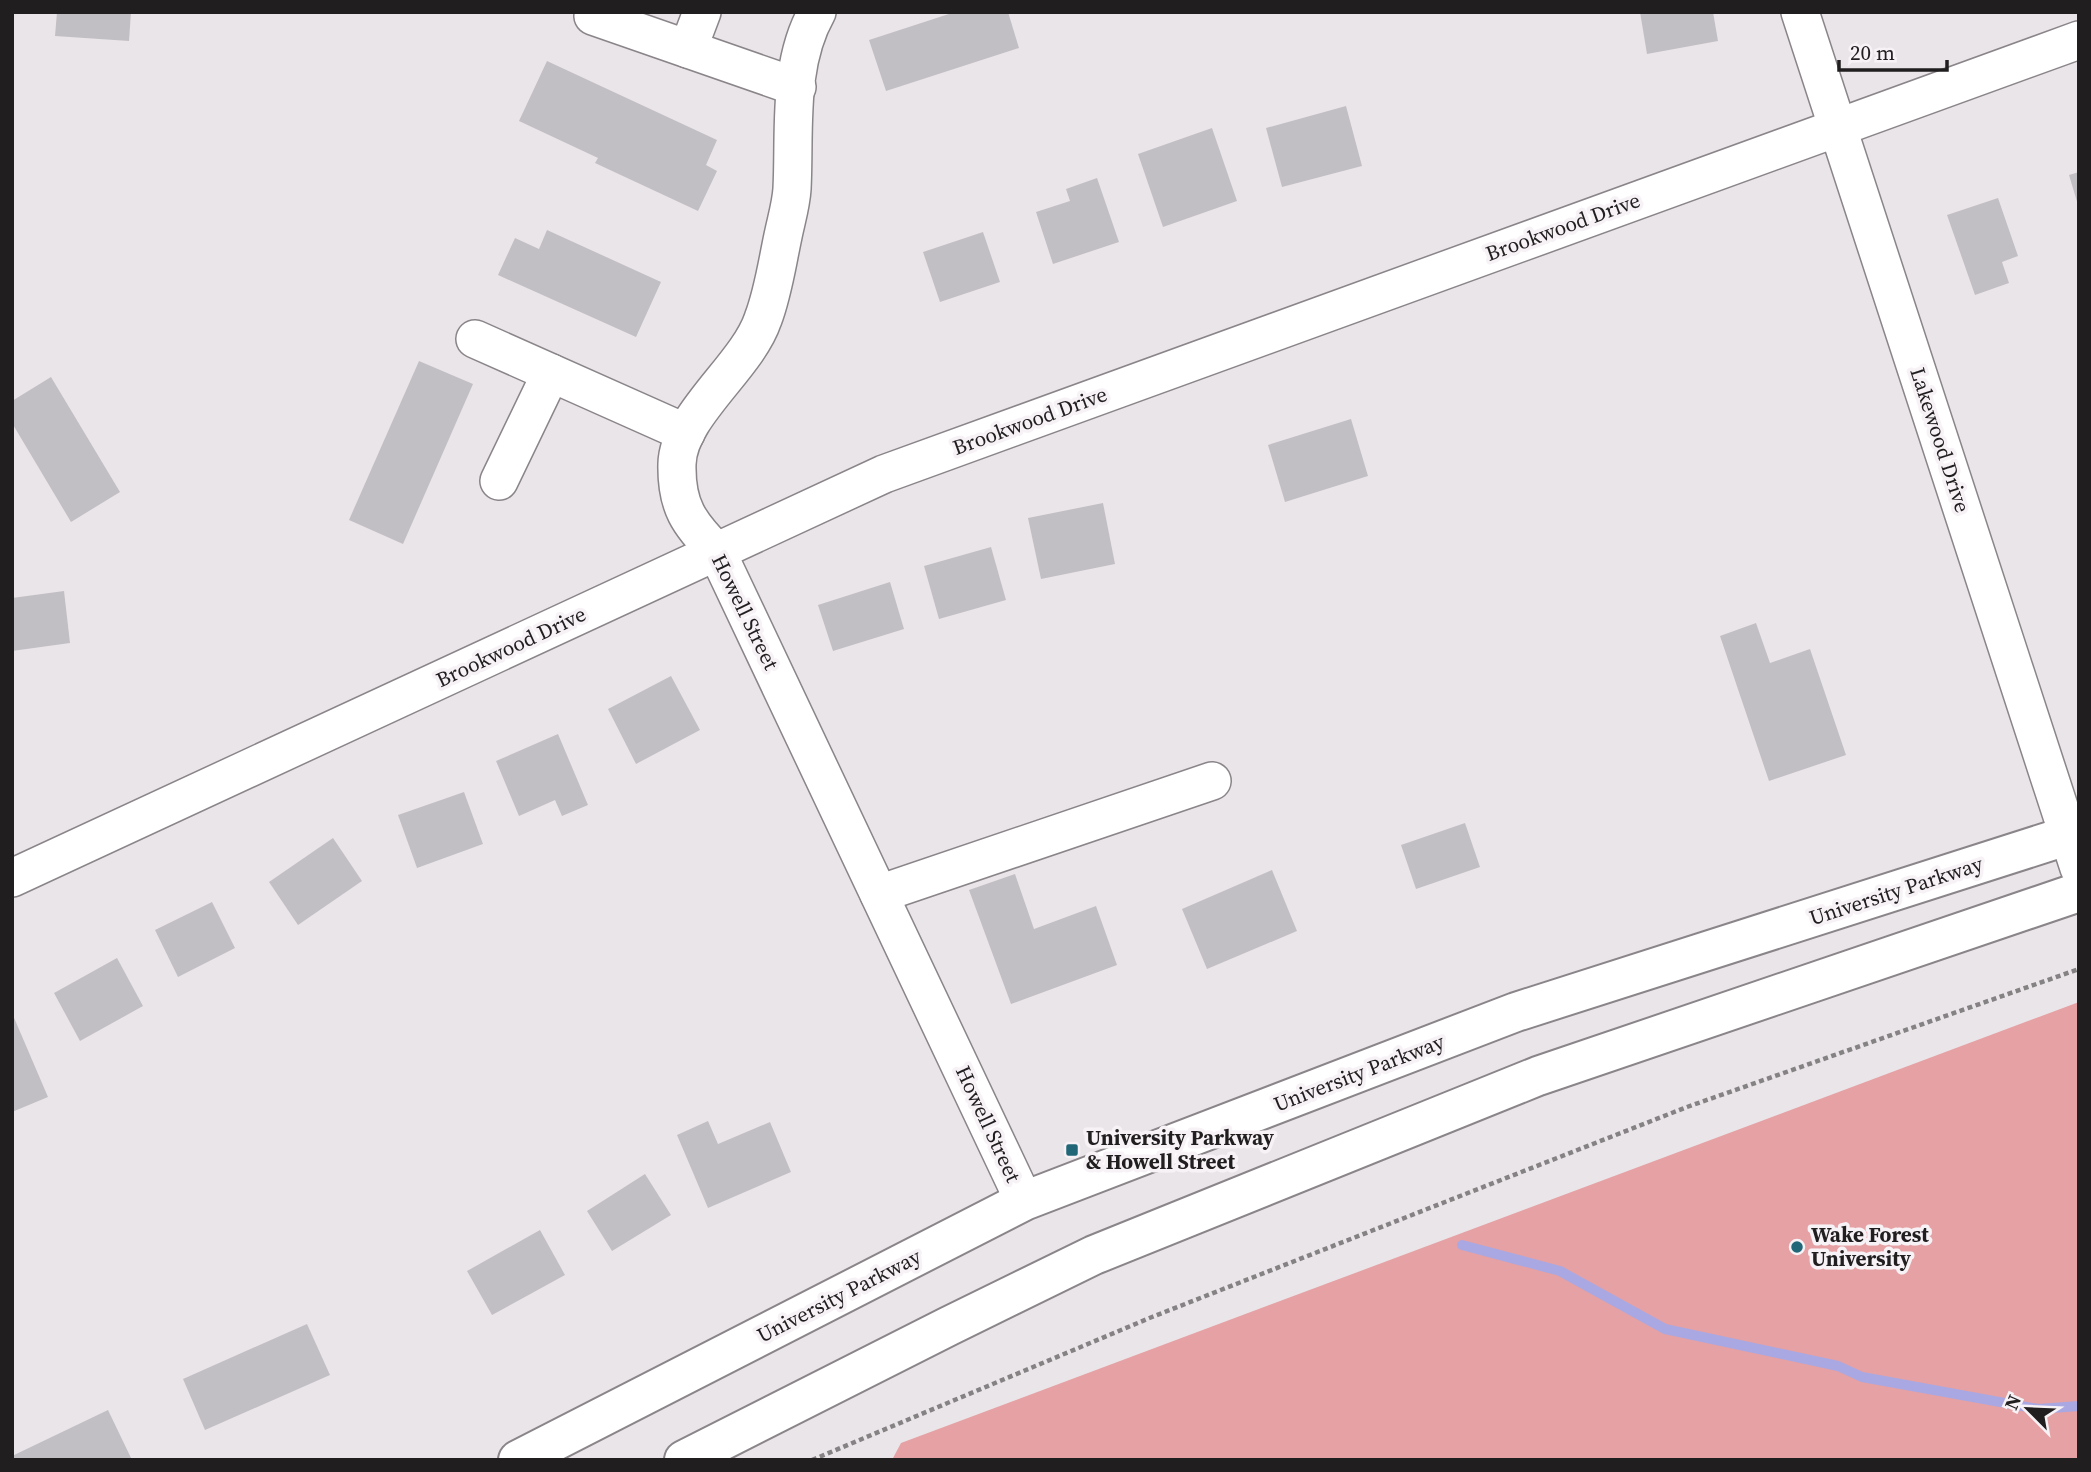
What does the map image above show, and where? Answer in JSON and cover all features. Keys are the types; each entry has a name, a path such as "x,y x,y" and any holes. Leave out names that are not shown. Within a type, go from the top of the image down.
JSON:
{"main road":[{"name":"University Parkway","path":"518,1460 1024,1201 1516,1012 2075,845"},
{"path":"684,1460 1094,1255 1538,1076 2079,892"}],"street":[{"path":"688,50 702,12"},
{"name":"Howell Street","path":"817,12 808,27 799,59 793,126 792,193 772,290 762,322 737,366 715,391 686,433 677,464 681,498 694,528 718,552 1024,1201"},
{"name":"Lakewood Drive","path":"1801,12 2075,845"},
{"path":"593,16 797,87"},
{"name":"Brookwood Drive","path":"12,878 884,474 2079,40"},
{"path":"475,339 686,433"},
{"path":"499,481 551,373"},
{"path":"879,894 1212,781"}],"path":[{"path":"812,1460 1152,1317 1674,1112 2079,969"}],"shaded area":[{"name":"Wake Forest University","path":"2079,1002 2079,1460 892,1460 901,1443"}],"building":[{"path":"57,12 131,12 129,41 55,36"},
{"path":"955,12 1008,12 1019,48 886,91 869,40"},
{"path":"1640,12 1713,12 1718,41 1647,54"},
{"path":"547,61 717,140 706,165 717,171 698,211 595,163 598,158 519,121"},
{"path":"1346,106 1362,166 1282,187 1266,128"},
{"path":"1212,128 1237,201 1163,227 1138,154"},
{"path":"2079,172 2079,205 2078,205 2069,175"},
{"path":"1097,178 1119,242 1053,264 1036,212 1070,201 1066,189"},
{"path":"1998,198 2018,256 2002,262 2009,283 1975,295 1947,215"},
{"path":"547,230 661,282 636,337 498,275 515,238 539,249"},
{"path":"983,232 1000,282 940,302 923,252"},
{"path":"419,361 473,384 403,544 349,520"},
{"path":"51,377 120,492 71,522 12,423 12,401"},
{"path":"1351,419 1368,476 1285,502 1268,445"},
{"path":"1103,503 1115,564 1041,579 1028,518"},
{"path":"991,547 1006,600 939,619 924,566"},
{"path":"890,582 904,629 833,651 818,605"},
{"path":"64,591 70,643 12,651 12,598"},
{"path":"1756,623 1770,663 1810,649 1846,755 1769,781 1720,636"},
{"path":"671,676 700,730 636,764 608,709"},
{"path":"558,734 588,805 562,816 555,800 519,816 496,761"},
{"path":"464,792 483,844 417,868 398,815"},
{"path":"1465,823 1480,867 1416,889 1401,845"},
{"path":"333,838 362,881 298,925 269,882"},
{"path":"1272,870 1297,931 1207,969 1182,909"},
{"path":"1015,874 1034,929 1096,906 1117,965 1011,1004 969,890"},
{"path":"212,902 235,948 178,977 155,930"},
{"path":"117,958 143,1006 80,1041 54,993"},
{"path":"12,1013 48,1097 12,1112"},
{"path":"708,1121 718,1144 770,1122 791,1172 708,1208 677,1135"},
{"path":"645,1174 671,1215 612,1251 587,1211"},
{"path":"540,1230 565,1275 492,1315 467,1271"},
{"path":"307,1324 330,1375 205,1430 183,1379"},
{"path":"108,1410 132,1460 12,1460 12,1456"}],"waterway":[{"path":"1462,1245 1560,1271 1665,1329 1838,1366 1862,1377 2038,1409 2079,1406"}],"place":[{"name":"University Parkway & Howell Street","path":"1072,1150"},
{"name":"Wake Forest University","path":"1797,1247"}]}
